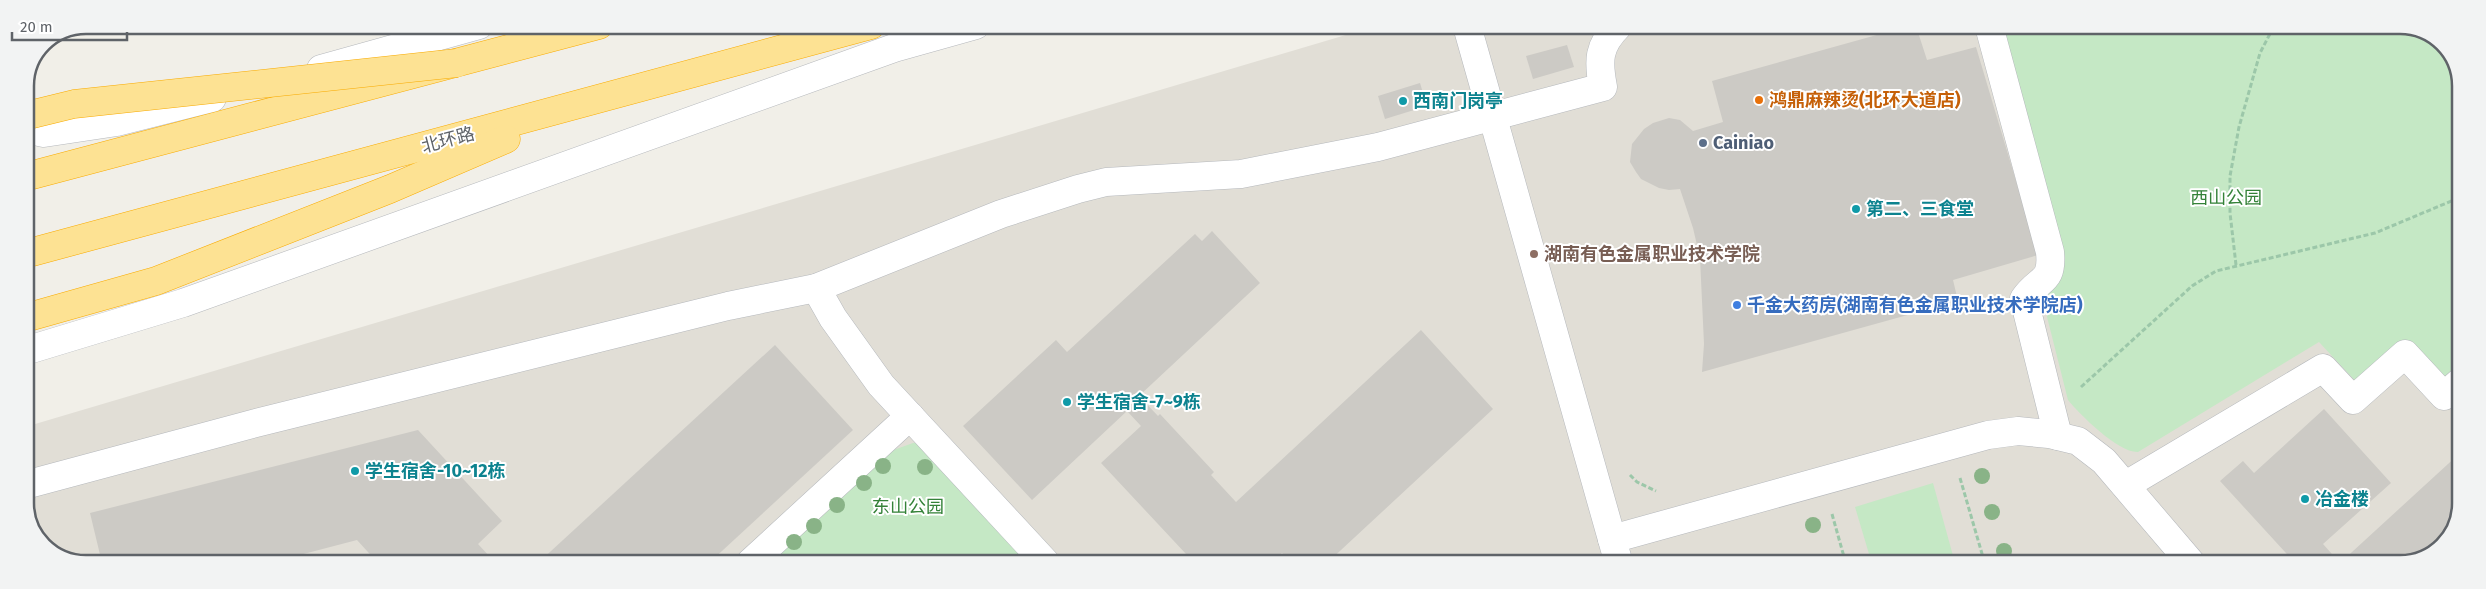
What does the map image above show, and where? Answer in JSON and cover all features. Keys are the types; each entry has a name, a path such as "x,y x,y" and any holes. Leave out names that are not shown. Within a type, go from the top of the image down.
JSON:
{"highway":[{"path":"34,175 565,34"},
{"name":"北环路","path":"34,252 838,34"},
{"path":"34,114 74,104 457,63"},
{"path":"34,315 156,281 390,189 602,99"}],"street":[{"path":"34,131 44,133 117,122 342,64 447,34"},
{"path":"34,349 183,303 894,48 946,34"},
{"path":"1469,34 1616,551 1823,481 1988,435 2055,424"},
{"path":"34,483 266,421 728,306 816,288 1001,214 1087,186 1106,182 1241,174 1378,147 1493,118 1603,87 1600,72 1600,52 1612,34"},
{"path":"1991,34 2050,252 2052,268 2043,281 2028,292 2024,299 2055,424 2104,461 2184,555"},
{"path":"816,288 833,318 882,385 1039,555"},
{"path":"2126,485 2323,368 2353,400 2405,354 2444,396 2452,389"},
{"path":"759,555 910,416"}],"path":[{"path":"2236,265 2230,213 2230,176 2239,127 2260,53 2270,34"},
{"path":"2055,424 2192,286 2216,270 2375,233 2452,200"},
{"path":"1951,446 1981,555"},
{"path":"1626,470 1637,482 1658,491"},
{"path":"1823,481 1844,555"}],"shaded area":[{"name":"湖南有色金属职业技术学院","path":"1349,34 2400,34 2420,38 2432,45 2445,60 2452,82 2452,503 2449,520 2439,537 2423,550 2407,555 86,555 76,554 60,548 47,537 38,523 34,507 34,424"}],"green space":[{"name":"西山公园","path":"2004,34 2400,34 2420,38 2432,45 2448,66 2452,82 2452,376 2444,382 2406,344 2358,384 2319,342 2138,452 2130,451 2100,432 2068,400 2042,297 2053,288 2060,277 2062,249"},
{"name":"东山公园","path":"925,442 1031,555 771,555 885,453 913,443"},
{"path":"1933,483 1953,555 1869,555 1855,507"}],"building":[{"name":"第二、三食堂","path":"1880,34 1919,34 1927,60 1976,47 2038,255 1953,280 1958,301 1702,372 1704,344 1700,258 1693,228 1680,189 1669,190 1659,188 1641,179 1630,162 1632,144 1644,129 1653,123 1669,118 1680,120 1693,131 1723,122 1712,81"},
{"name":"西南门岗亭","path":"1567,45 1574,67 1533,79 1526,56"},
{"name":"西南门岗亭","path":"1420,83 1427,106 1385,119 1378,96"},
{"name":"学生宿舍-7~9栋","path":"1212,231 1260,283 1139,396 1158,416 1160,414 1214,472 1211,475 1236,502 1421,330 1493,409 1336,555 1284,555 1282,553 1280,555 1185,555 1186,554 1101,463 1141,426 1127,411 1032,500 963,426 1056,340 1067,352 1195,234 1202,241"},
{"path":"775,345 853,430 718,555 547,555"},
{"name":"冶金楼","path":"2324,409 2391,483 2323,544 2333,555 2288,555 2220,481 2243,461 2254,473"},
{"name":"学生宿舍-10~12栋","path":"418,430 502,521 478,544 488,555 371,555 357,540 300,555 100,555 90,513"},
{"name":"冶金楼","path":"2452,460 2451,513 2445,529 2432,544 2423,550 2407,555 2349,555"}],"place":[{"name":"鸿鼎麻辣烫(北环大道店)","path":"1759,100"},
{"name":"西南门岗亭","path":"1403,101"},
{"name":"Cainiao","path":"1703,143"},
{"name":"第二、三食堂","path":"1856,209"},
{"name":"湖南有色金属职业技术学院","path":"1534,254"},
{"name":"千金大药房(湖南有色金属职业技术学院店)","path":"1737,305"},
{"name":"学生宿舍-7~9栋","path":"1067,402"},
{"name":"学生宿舍-10~12栋","path":"355,471"},
{"name":"冶金楼","path":"2305,499"}]}
